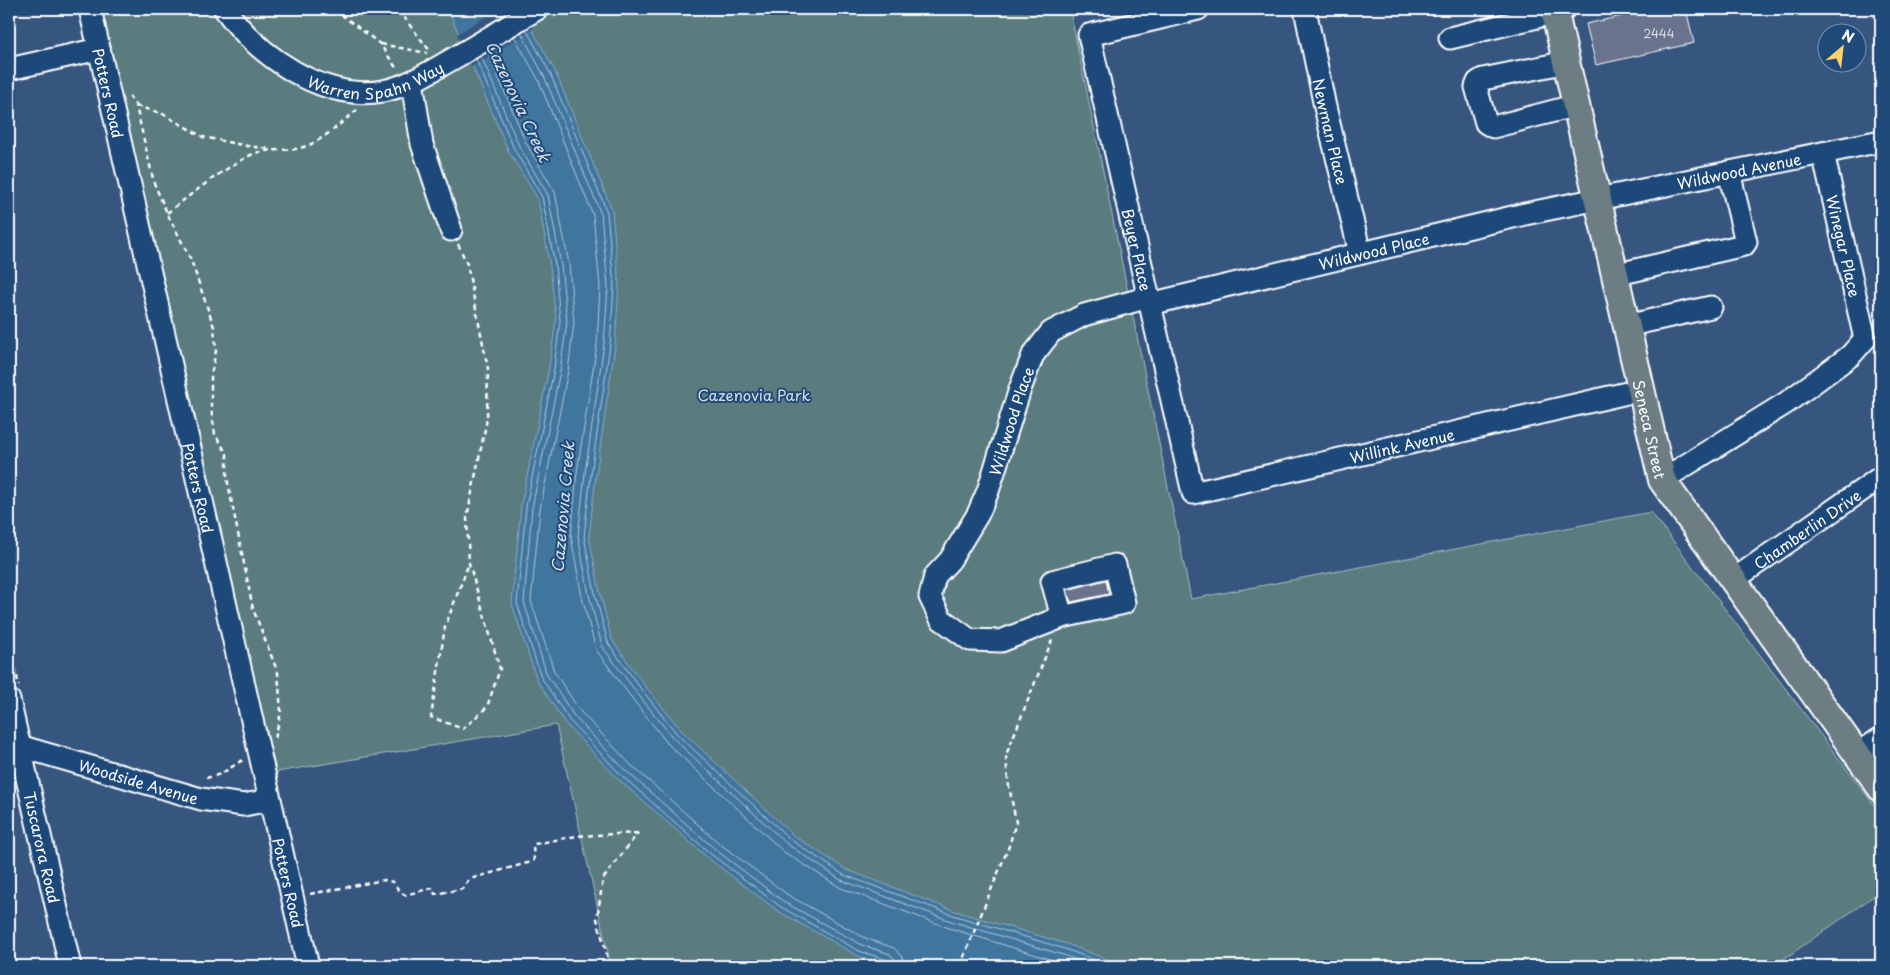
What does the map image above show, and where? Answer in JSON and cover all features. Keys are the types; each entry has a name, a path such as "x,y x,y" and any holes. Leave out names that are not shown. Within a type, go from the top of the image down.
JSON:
{"main road":[{"name":"Seneca Street","path":"1558,10 1566,62 1662,480 1880,784"}],"street":[{"name":"Potters Road","path":"90,9 308,966"},
{"name":"Warren Spahn Way","path":"225,9 231,18 259,47 276,61 297,74 324,85 357,92 382,91 412,82 537,9"},
{"name":"Beyer Place","path":"1187,464 1089,35 1198,9"},
{"name":"Newman Place","path":"1305,9 1325,107 1360,253"},
{"path":"1450,38 1537,17 1558,10"},
{"path":"9,69 99,49"},
{"path":"1566,62 1483,79 1478,82 1476,87 1486,123 1493,128 1577,106"},
{"path":"412,82 422,144 451,230"},
{"name":"Wildwood Avenue","path":"1597,200 1881,141"},
{"name":"Winegar Place","path":"1662,480 1786,403 1850,356 1865,339 1823,153"},
{"path":"1614,274 1744,245 1746,242 1729,172"},
{"name":"Wildwood Place","path":"1058,627 1001,641 970,640 941,619 930,597 935,576 950,560 978,514 988,492 1020,389 1033,355 1051,332 1084,315 1516,216 1597,200"},
{"path":"1626,326 1711,307"},
{"name":"Willink Avenue","path":"1187,464 1193,493 1640,390"},
{"name":"Chamberlin Drive","path":"1733,580 1881,477"},
{"name":"Tuscarora Road","path":"9,700 12,749 56,966"},
{"path":"1858,754 1881,738"},
{"name":"Woodside Avenue","path":"12,749 201,799 244,805 270,800"},
{"name":"Tuscarora Road","path":"12,749 70,966"}],"path":[{"path":"334,9 380,44 396,67"},
{"path":"380,44 433,54 399,9"},
{"path":"126,93 136,106 154,183 166,213 191,260 214,327 216,350 211,375 211,408 215,434 227,454 227,478 253,609 278,673 281,712 274,744"},
{"path":"136,106 161,113 203,137 247,146 275,149 296,149 315,141 360,107"},
{"path":"166,213 207,183 251,155 275,149"},
{"path":"451,230 467,264 488,369 487,419 467,517 469,563 500,669 487,706 463,729 431,717 445,626 469,563"},
{"path":"960,966 1009,846 1016,822 1008,781 1006,754 1058,627"},
{"path":"206,778 220,774 243,759"},
{"path":"305,894 384,880 393,882 404,895 432,888 435,894 462,889 470,879 531,862 534,860 533,846 535,844 576,836 638,833 603,879 597,918 610,966"}],"green space":[{"name":"Cazenovia Park","path":"96,9 1097,9 1071,15 1191,599 1651,512 1881,814 1881,891 1774,966 611,966 556,725 271,773"}],"water":[{"name":"Cazenovia Creek","path":"448,9 521,9 555,71 612,210 619,285 615,346 589,536 600,593 612,640 645,686 682,731 794,836 847,870 955,911 1067,944 1125,966 892,966 858,956 778,911 709,859 618,779 565,723 537,680 512,604 521,506 549,368 556,320 550,266 538,199 509,152"}],"pier":[{"path":"498,9 524,9 534,28 471,67 457,34"}],"building":[{"path":"1654,9 1686,9 1694,43 1596,65 1586,24"},
{"path":"1106,580 1109,594 1071,602 1067,590"}]}
